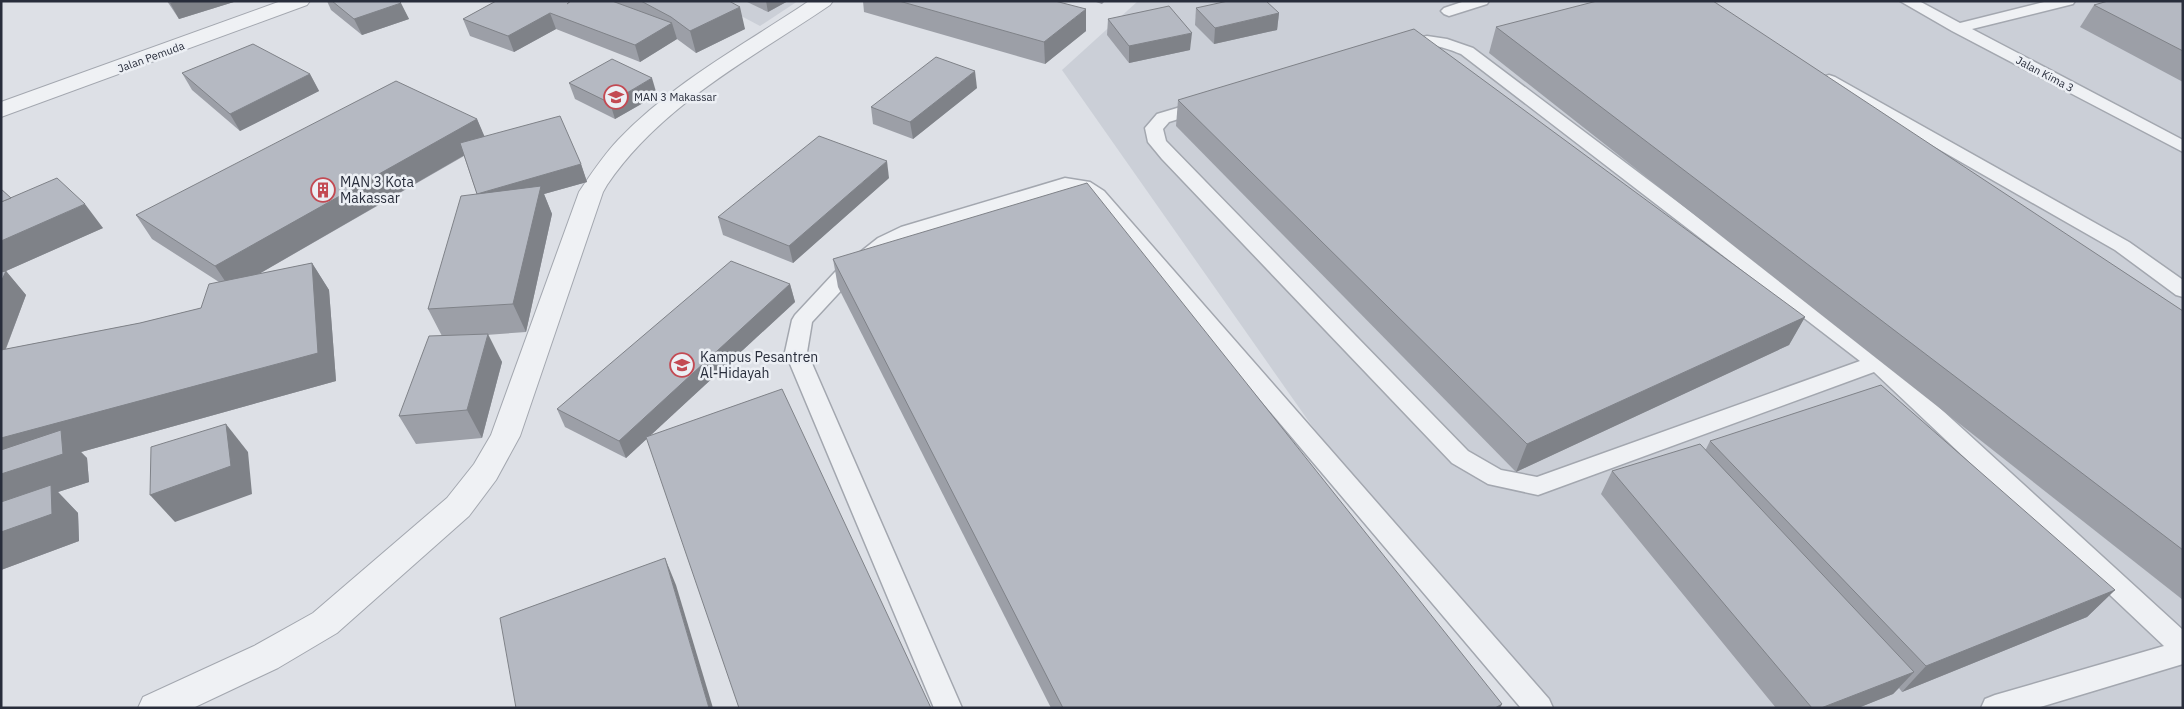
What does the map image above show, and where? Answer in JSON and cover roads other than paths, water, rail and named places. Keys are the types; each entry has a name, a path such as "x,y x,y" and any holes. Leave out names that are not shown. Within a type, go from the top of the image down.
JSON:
{"street":[{"name":"Jalan Pemuda","path":"1,110 300,1"},
{"path":"156,708 266,657 325,623 458,507 484,472 505,436 591,192 611,163 629,142 678,100 823,1"}],"lane":[{"path":"1449,11 1482,1"},
{"name":"Jalan Kima 3","path":"1907,1 2183,147"},
{"path":"1957,28 2068,1"},
{"path":"1386,50 1422,39 1445,42 1467,51 1877,362 2183,648"},
{"path":"1819,74 2122,246 2183,290"},
{"path":"1219,100 1163,118 1154,128 1158,142 1174,162 1460,456 1496,478 1538,486 1877,362"},
{"path":"948,708 796,352 802,320 842,277 885,242 900,234 1065,184 1084,186 1097,195 1539,708"},
{"path":"1995,708 2183,652"}],"place":[{"name":"MAN 3 Makassar","path":"616,97"},
{"name":"MAN 3 Kota Makassar","path":"323,190"},
{"name":"Kampus Pesantren Al-Hidayah","path":"682,365"}]}
